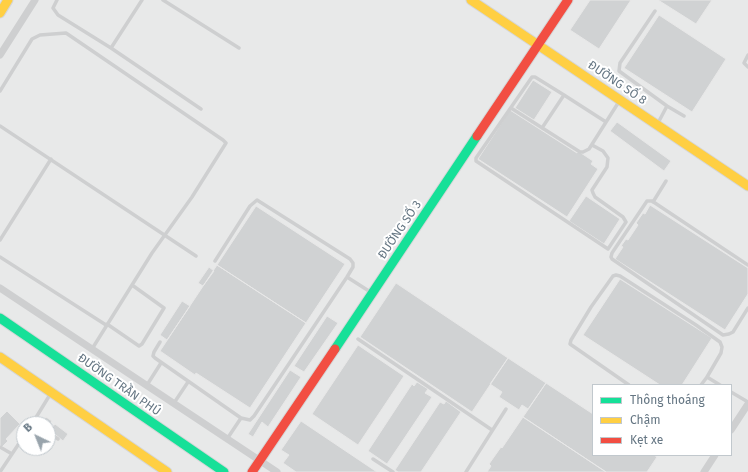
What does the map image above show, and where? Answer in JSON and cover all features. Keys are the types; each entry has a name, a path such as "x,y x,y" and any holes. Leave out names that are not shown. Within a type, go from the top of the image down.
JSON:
{"street":[{"path":"0,12 8,0"},
{"path":"0,55 35,0"},
{"name":"ĐƯỜNG SỐ 8","path":"471,0 539,44 748,186"},
{"name":"ĐƯỜNG SỐ 3","path":"252,472 568,0"},
{"path":"0,288 277,472"},
{"name":"ĐƯỜNG TRẦN PHÚ","path":"0,318 224,472"},
{"path":"0,357 167,472"},
{"path":"732,428 748,403"},
{"path":"704,472 714,456"}],"lane":[{"path":"57,0 53,8 58,15 111,48 201,109"},
{"path":"111,48 142,0"},
{"path":"163,0 239,48"},
{"path":"655,11 619,67 619,71 667,106 684,116"},
{"path":"0,91 32,39 40,35 66,32 226,143 192,197 132,285 92,349"},
{"path":"748,55 744,63 748,67"},
{"path":"592,145 602,151 608,158 607,167 592,190 593,194 623,217 626,222 608,249 476,161 476,158 532,77 535,77 606,122"},
{"path":"542,128 564,95"},
{"path":"511,108 580,152 589,149 620,99"},
{"path":"657,124 667,106"},
{"path":"0,126 196,256"},
{"path":"0,240 51,159"},
{"path":"654,202 666,181"},
{"path":"160,342 154,356 161,363 241,418 250,420 353,267 353,263 350,259 257,200 250,206 215,261"},
{"path":"748,265 654,202 647,201 612,253 612,259 723,334 733,332 748,308"},
{"path":"0,257 107,324 139,346 142,344 164,308 132,285"},
{"path":"628,384 570,344 570,340 591,307 613,276 616,275 620,276 684,317 720,342 722,347 721,353 702,384"},
{"path":"347,277 372,293"},
{"path":"358,339 492,430"},
{"path":"147,385 161,363"},
{"path":"707,377 718,384"},
{"path":"174,403 188,382"},
{"path":"38,416 52,393"},
{"path":"732,393 748,403"},
{"path":"466,472 506,409"},
{"path":"227,439 241,418"},
{"path":"0,447 12,454"},
{"path":"0,472 16,448"},
{"path":"373,459 393,472"}],"shaded area":[{"path":"0,0 748,0 748,472 0,472"}],"building":[{"path":"590,0 631,0 599,49 570,30"},
{"path":"658,0 712,0 696,24"},
{"path":"659,15 726,59 692,112 624,68"},
{"path":"533,80 552,92 534,120 515,108"},
{"path":"510,110 577,153 578,151 593,161 591,164 598,169 567,217 478,159"},
{"path":"617,122 671,161 664,171 610,131"},
{"path":"586,196 620,219 604,244 569,221"},
{"path":"650,205 748,268 748,294 725,330 615,259 623,247 621,246 626,239 628,240 638,225 636,223 643,213 645,214"},
{"path":"256,206 345,264 306,323 217,265"},
{"path":"217,265 306,323 250,408 196,373 195,375 160,351"},
{"path":"209,267 214,271 203,286 198,283"},
{"path":"620,279 712,338 683,384 658,384 583,335"},
{"path":"396,283 508,358 472,412 360,337"},
{"path":"182,301 190,306 167,340 160,335"},
{"path":"327,316 338,323 304,372 294,366"},
{"path":"358,345 404,376 358,445 312,414"},
{"path":"508,358 546,383 528,409 522,405 519,410 499,397 502,392 490,384"},
{"path":"290,370 301,377 268,427 262,422 253,437 248,434"},
{"path":"417,382 428,389 425,393 432,397 387,464 368,451 412,384 414,386"},
{"path":"546,383 592,413 592,456 657,457 647,472 606,472 523,417"},
{"path":"446,401 461,412 421,472 398,472 395,470 440,402 444,404"},
{"path":"7,411 16,420 16,428 6,439 8,441 2,447 0,445 0,418"},
{"path":"523,417 606,472 487,472 491,466 489,464"},
{"path":"301,421 377,472 296,472 283,463 289,455 281,450"},
{"path":"56,425 68,434 63,441 56,435"}],"traffic: fast":[{"path":"335,349 477,136"},
{"path":"0,318 224,472"}],"traffic: slow":[{"path":"0,13 8,0"},
{"path":"471,0 748,186"},
{"path":"0,357 167,472"}],"traffic: jam":[{"path":"477,136 568,0"},
{"path":"252,472 335,349"}]}
